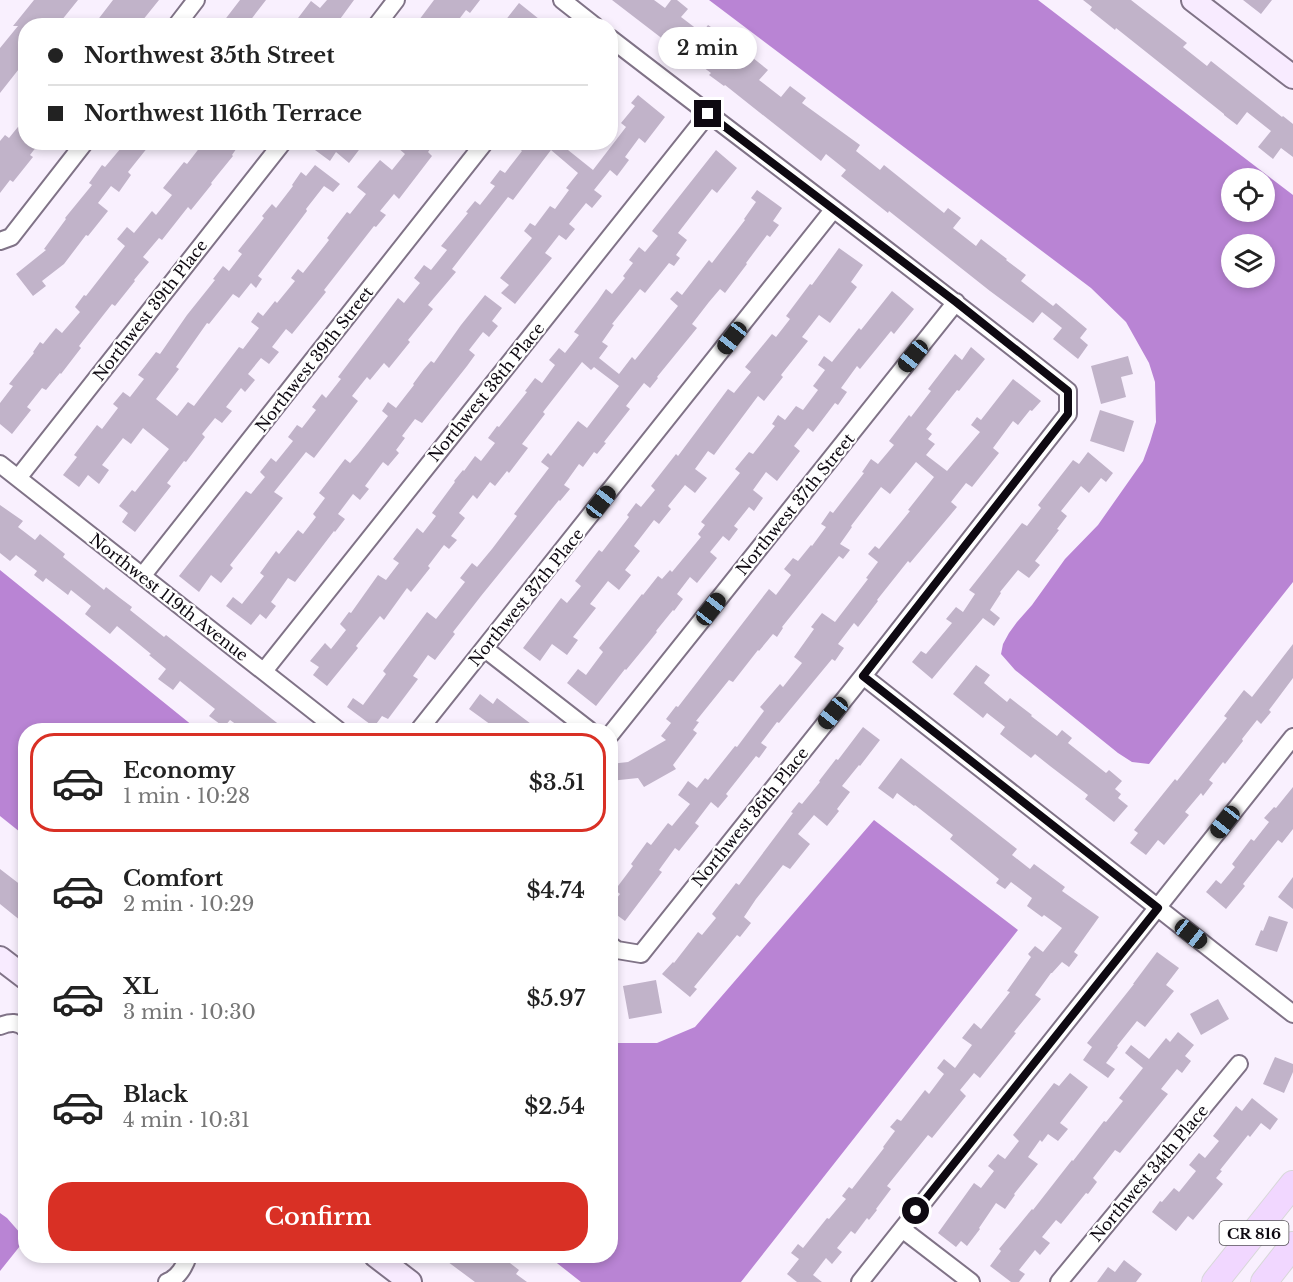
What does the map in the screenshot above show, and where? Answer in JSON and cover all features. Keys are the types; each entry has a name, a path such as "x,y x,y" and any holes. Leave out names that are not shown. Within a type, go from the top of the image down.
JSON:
{"main road":[{"name":"CR 816","path":"1215,1282 1293,1184"},
{"name":"CR 816","path":"1264,1282 1293,1245"}],"street":[{"path":"182,18 196,0"},
{"path":"382,18 396,0"},
{"path":"562,0 580,18"},
{"path":"1195,1 1293,77"},
{"path":"618,44 956,302"},
{"name":"Northwest 38th Place","path":"264,671 708,114"},
{"path":"0,241 11,237 79,150"},
{"name":"Northwest 39th Place","path":"18,478 277,150"},
{"name":"Northwest 39th Street","path":"142,575 479,150"},
{"name":"Northwest 37th Place","path":"425,723 833,210"},
{"name":"Northwest 36th Place","path":"618,950 641,954 1068,414 1068,391 956,302"},
{"name":"Northwest 37th Street","path":"618,725 956,302"},
{"name":"Northwest 119th Avenue","path":"0,464 329,723"},
{"path":"485,649 580,723"},
{"path":"863,676 1293,1014"},
{"path":"860,1282 1293,737"},
{"path":"0,958 18,972"},
{"path":"0,1026 18,1023"},
{"name":"Northwest 34th Place","path":"1059,1282 1239,1064"},
{"path":"902,1229 971,1282"},
{"path":"167,1282 172,1280 184,1263"},
{"path":"385,1263 410,1282"}],"shaded area":[{"path":"709,0 1038,0 1258,168 1221,168 1221,222 1275,222 1275,181 1293,195 1293,582 1149,764 1132,762 1118,753 1015,670 1001,654 1003,644 1017,622 1065,559 1098,525 1143,461 1156,422 1155,382 1149,363 1126,322 1091,288"},
{"path":"0,570 189,723 18,723 18,830 0,816"},
{"path":"874,820 1018,930 741,1282 581,1282 557,1263 618,1263 618,1043 657,1043 695,1027"},
{"path":"0,1213 18,1231 18,1248 0,1271"}],"building":[{"path":"34,0 78,0 63,18 19,18"},
{"path":"113,0 159,0 144,18 99,18"},
{"path":"240,0 266,0 252,18 226,18"},
{"path":"327,0 354,0 341,18 298,18 311,1 320,8"},
{"path":"434,0 480,0 470,13 466,10 460,18 420,18"},
{"path":"612,0 654,0 665,8 671,0 677,0 688,9 681,17 702,33 708,25 717,31 713,35 749,63 753,58 768,70 759,80 781,97 790,86 806,98 802,103 860,145 856,151 880,170 884,165 944,213 948,208 961,218 953,228 976,246 981,239 1026,275 1021,281 1053,306 1056,303 1087,329 1080,338 1088,345 1078,359 1053,339 1062,328 1042,312 1033,323 841,176 846,170 826,154 821,161 725,85 709,75 711,73 699,64 703,60 686,47 681,53"},
{"path":"1083,0 1131,0 1187,43 1183,47 1207,66 1211,61 1293,124 1293,157 1281,148 1273,159 1258,147 1271,131 1247,112 1237,125 1116,28 1115,30 1090,10 1092,7"},
{"path":"1243,0 1272,0 1261,14"},
{"path":"519,3 538,18 507,18"},
{"path":"18,26 18,70 0,93 0,48"},
{"path":"638,95 665,117 645,143 639,138 625,157 629,160 617,176 610,170 594,190 602,196 592,208 586,203 569,224 575,229 566,240 559,235 545,253 552,258 515,304 501,293 509,285 500,278 532,238 524,231 530,223 535,226 550,206 555,209 569,190 566,188 578,173 551,150 568,150 593,170 608,150 618,150 618,137 626,127 621,123 635,106 631,103"},
{"path":"18,127 18,150 34,150 30,155 33,157 13,182 10,180 0,193 0,141 5,135 9,138"},
{"path":"119,150 146,150 128,172 131,175 119,192 111,186 98,203 108,211 64,264 42,281 46,286 33,296 16,274 46,250 44,249 65,218 92,185 89,183 102,165 105,167"},
{"path":"198,150 235,150 191,210 188,207 162,240 159,238 143,257 149,262 135,281 115,306 112,304 79,346 81,348 61,374 46,390 42,388 27,407 31,410 12,434 0,424 0,403 13,386 9,384 40,342 43,344 56,328 62,333 80,312 75,307 125,246 117,239 127,227 134,233 152,211 156,215 172,195 163,188 184,162 187,164"},
{"path":"315,150 359,150 349,163 336,152 330,161"},
{"path":"400,150 429,150 428,152 432,156 399,199 394,194 380,211 386,215 376,227 374,226 292,334 286,329 272,347 279,352 269,364 261,358 248,374 255,380 245,392 241,388 226,407 232,411 222,423 215,418 202,434 205,437 167,483 171,486 135,532 122,522 128,513 119,506 132,490 135,492 169,449 143,428 131,444 123,438 102,465 109,470 99,484 88,475 79,487 63,475 77,457 74,455 97,425 102,429 118,408 113,404 123,392 130,397 144,379 138,375 156,352 160,354 223,266 229,271 242,254 238,251 264,218 262,216 272,204 276,208 301,172 306,176 315,165 340,184 333,192 324,186 258,276 262,279 256,288 251,283 239,298 233,294 209,324 207,323 176,367 179,369 156,399 177,416 188,402 194,406 239,347 243,349 259,328 251,322 258,312 263,316 275,301 277,303 295,281 291,278 298,269 303,273 347,212 350,214 366,194 357,187 380,160 392,170 405,154"},
{"path":"551,150 513,200 508,197 452,269 456,272 428,305 433,309 389,368 384,363 370,380 367,377 352,396 358,401 314,458 306,452 274,492 283,498 230,565 233,568 221,583 211,575 199,592 179,576 246,491 251,494 265,477 260,472 271,458 276,462 293,441 288,437 297,425 302,428 316,410 312,407 322,394 326,398 341,379 338,377 398,298 404,303 420,283 414,278 424,265 431,270 447,250 441,246 468,213 466,212 475,201 480,205 495,186 490,183 500,170 505,173 522,151"},
{"path":"716,150 737,168 717,193 712,189 678,233 687,240 676,255 680,258 674,266 669,263 645,293 640,289 612,324 614,325 602,342 608,346 599,358 619,374 632,357 635,360 678,306 670,299 677,291 682,295 709,260 712,263 745,220 756,202 751,198 757,190 782,208 773,221 779,225 770,237 767,235 725,293 720,289 709,302 692,324 697,328 650,388 644,383 626,406 630,409 597,454 594,452 583,467 579,464 564,485 570,489 481,596 435,660 428,655 413,676 418,679 388,719 382,716 377,723 369,723 347,707 353,698 363,705 386,674 383,671 427,612 436,619 465,582 460,578 472,563 477,567 517,516 514,514 549,468 541,462 548,453 551,456 578,421 587,428 619,386 594,367 591,370 582,362 543,412 545,414 522,444 528,448 509,473 507,471 495,486 490,482 477,499 473,495 459,513 465,518 451,536 457,540 449,549 444,545 411,592 407,588 384,620 380,616 327,686 313,675 319,667 310,661 325,643 331,649 346,630 340,624 349,612 351,613 378,575 386,580 399,563 393,559 417,528 423,533 436,516 432,513 454,481 475,456 481,461 495,443 488,438 527,392 525,391 535,378 542,383 555,365 549,360 559,348 565,353 579,335 574,332 606,289 612,294 625,278 623,276 633,263 629,260 639,247 645,252 658,236 652,231"},
{"path":"839,248 863,265 851,282 857,287 830,323 819,315 802,337 808,341 764,401 758,396 714,455 708,451 695,469 707,478 695,493 685,485 668,506 671,509 659,524 654,520 634,546 640,551 625,570 631,575 619,590 608,581 590,604 596,608 573,637 578,640 567,655 552,644 540,661 523,648 561,598 567,603 581,586 575,581 599,550 602,552 629,517 627,515 636,503 641,507 655,490 651,486 676,454 678,456 728,389 734,393 751,372 745,367 772,334 776,337 790,319 786,316"},
{"path":"892,291 914,309 894,334 891,331 860,369 857,366 841,388 847,392 838,405 835,403 813,432 808,428 794,446 800,451 777,481 766,472 753,490 763,498 754,511 749,507 734,526 738,529 729,541 723,536 710,552 717,558 697,583 690,577 677,594 683,599 596,706 567,683 578,669 586,675 603,652 599,648 642,594 658,576 662,579 670,570 672,572 701,537 698,534 705,525 701,522 740,473 735,469 749,452 753,454 775,426 772,424 778,415 785,420 796,406 803,410 818,390 813,386 825,370 818,365 824,356 832,362"},
{"path":"485,295 502,308 492,321 498,326 489,337 483,332 469,350 475,355 467,366 422,423 415,419 402,436 405,438 396,450 399,453 388,466 383,462 365,486 369,489 360,500 353,494 338,514 345,519 295,582 288,578 271,602 276,606 266,619 260,614 251,625 226,606 233,597 242,604 264,576 260,573 276,551 279,554 298,530 303,534 316,517 313,514 325,498 319,493 345,459 350,463 388,416 382,411 388,402 396,408 424,369 431,361 434,363"},
{"path":"971,347 985,359 926,429 932,434 928,439 935,444 926,455 947,471 980,432 971,425 977,417 981,420 1013,379 1041,401 1018,425 1013,421 993,448 999,453 972,487 966,483 951,502 957,507 910,563 908,561 858,627 854,623 838,644 844,648 835,661 832,659 779,723 777,722 761,743 767,747 759,758 756,756 726,794 728,796 718,808 711,802 695,823 699,826 679,851 675,848 659,870 662,872 625,921 618,916 620,894 618,886 647,842 651,845 668,823 672,826 690,804 678,795 688,781 697,788 705,778 708,780 735,746 737,747 764,711 760,707 780,684 783,687 802,663 794,657 814,629 811,627 822,613 835,622 878,562 868,554 875,546 879,549 934,477 916,462 890,494 881,487 840,544 850,550 843,559 839,556 782,627 777,637 773,634 733,682 729,680 696,721 699,722 693,730 697,733 673,765 676,769 644,787 638,778 618,780 618,763 628,762 666,740 661,736 671,723 666,719 676,706 678,707 769,589 776,595 791,575 784,569 793,558 798,561 812,546 826,527 821,524 830,511 833,513 864,473 862,472 871,459 878,464 894,445 889,441 931,391 928,389 955,354 962,360"},
{"path":"1128,356 1133,374 1121,377 1126,397 1101,404 1091,366"},
{"path":"1100,410 1134,421 1124,452 1090,441"},
{"path":"1088,452 1113,473 1106,482 1101,478 1089,493 1081,486 1061,511 1067,516 1057,529 1059,530 1035,561 1040,565 1029,578 1018,570 1000,592 990,610 1000,618 994,626 983,618 932,679 912,662 921,651 926,654 952,623 946,619 956,607 963,612 975,594 969,590 1022,523 1027,526 1041,508 1038,505 1073,460 1079,464"},
{"path":"0,505 23,521 18,527 35,540 40,534 65,554 63,557 104,590 106,587 132,607 130,610 164,637 166,635 277,723 234,723 230,720 227,723 219,723 209,716 215,709 180,681 173,690 158,679 166,669 117,626 110,634 85,614 91,606 71,590 68,595 46,578 43,582 34,575 37,571 16,555 10,561 0,553"},
{"path":"1293,644 1293,678 1269,710 1271,712 1261,724 1257,720 1225,764 1223,762 1209,780 1213,783 1203,796 1201,793 1185,812 1189,815 1164,845 1158,840 1146,855 1130,843 1138,833 1134,830 1227,718 1224,716 1244,690 1252,697"},
{"path":"976,665 990,675 984,683 1007,702 1010,698 1057,736 1062,730 1072,738 1068,743 1106,773 1109,770 1122,781 1115,789 1121,794 1118,798 1128,806 1114,822 1085,799 1088,795 1035,754 1031,758 1000,734 1005,727 987,713 983,718 953,694"},
{"path":"480,694 493,704 497,698 530,723 488,723 469,709"},
{"path":"863,727 880,740 842,786 850,792 837,809 839,811 827,826 814,815 798,834 810,844 790,869 783,865 756,899 744,917 751,923 740,937 737,935 694,987 697,989 690,997 662,974 674,963 698,932 702,935 716,918 712,914 736,883 739,885 793,813 791,812 799,802 802,804"},
{"path":"901,758 1017,849 1012,855 1030,869 1034,864 1065,887 1062,891 1099,917 1074,952 1078,955 1069,967 1062,962 1051,973 1035,995 1041,999 1014,1032 1016,1033 980,1078 974,1073 960,1090 966,1096 932,1138 928,1135 887,1186 891,1189 877,1210 869,1220 867,1218 855,1234 851,1231 837,1248 842,1252 832,1264 826,1258 813,1275 822,1282 797,1282 787,1274 799,1259 791,1253 798,1244 803,1248 846,1199 842,1196 849,1187 852,1189 895,1131 890,1127 897,1119 901,1121 925,1090 929,1094 944,1074 937,1068 944,1059 955,1068 972,1045 962,1038 974,1023 981,1029 1010,992 1007,991 1031,957 1028,954 1035,946 1043,952 1062,928 1027,906 1032,898 1011,882 1005,889 996,883 999,879 950,839 953,835 915,805 897,793 893,799 878,788"},
{"path":"1293,787 1293,829 1282,843 1278,840 1226,909 1206,892 1216,880 1221,884 1235,867 1232,864 1251,839 1254,841 1269,822 1264,818 1274,807 1276,808"},
{"path":"0,869 18,883 18,919 0,904"},
{"path":"1293,877 1293,909 1278,897"},
{"path":"1269,916 1288,922 1277,952 1255,945"},
{"path":"1157,952 1179,968 1166,985 1174,991 1145,1027 1137,1021 1117,1046 1106,1063 1115,1069 1108,1078 1083,1060 1092,1047 1087,1043"},
{"path":"656,980 662,1013 629,1019 623,986"},
{"path":"1218,999 1229,1019 1201,1035 1190,1014"},
{"path":"1178,1032 1194,1045 1185,1056 1191,1061 1182,1073 1177,1069 1161,1089 1168,1094 1120,1153 1115,1150 1093,1178 1097,1182 1088,1194 1086,1193 1061,1224 1056,1220 1042,1237 1050,1243 1040,1255 1035,1250 1019,1270 1025,1274 1019,1282 1011,1282 990,1266 1001,1251 999,1249 1123,1101 1119,1098 1143,1068 1125,1053 1131,1045 1149,1059 1166,1038 1170,1042"},
{"path":"1275,1057 1293,1064 1293,1072 1284,1093 1263,1084"},
{"path":"1070,1073 1088,1087 1060,1123 1068,1129 1058,1141 1048,1134 1042,1142 1040,1140 1028,1157 1038,1164 1005,1209 996,1203 967,1246 961,1241 956,1247 938,1233 974,1183 981,1188 994,1171 988,1166 998,1154 1005,1159 1019,1141 1013,1135 1054,1083 1059,1086"},
{"path":"1252,1098 1278,1119 1270,1130 1261,1123 1250,1137 1248,1135 1220,1170 1222,1171 1216,1178 1223,1184 1193,1220 1188,1216 1176,1231 1152,1212 1174,1188 1179,1192 1196,1171 1189,1165 1199,1153 1205,1158 1219,1141 1213,1136 1236,1106 1242,1111"},
{"path":"1124,1260 1142,1274 1136,1282 1097,1282 1108,1267 1115,1272"},
{"path":"449,1263 510,1263 519,1270 516,1274 527,1282 475,1282"}],"route":[{"path":"708,114 956,302 1068,391 1068,414 863,676 1158,908 916,1211"}]}
